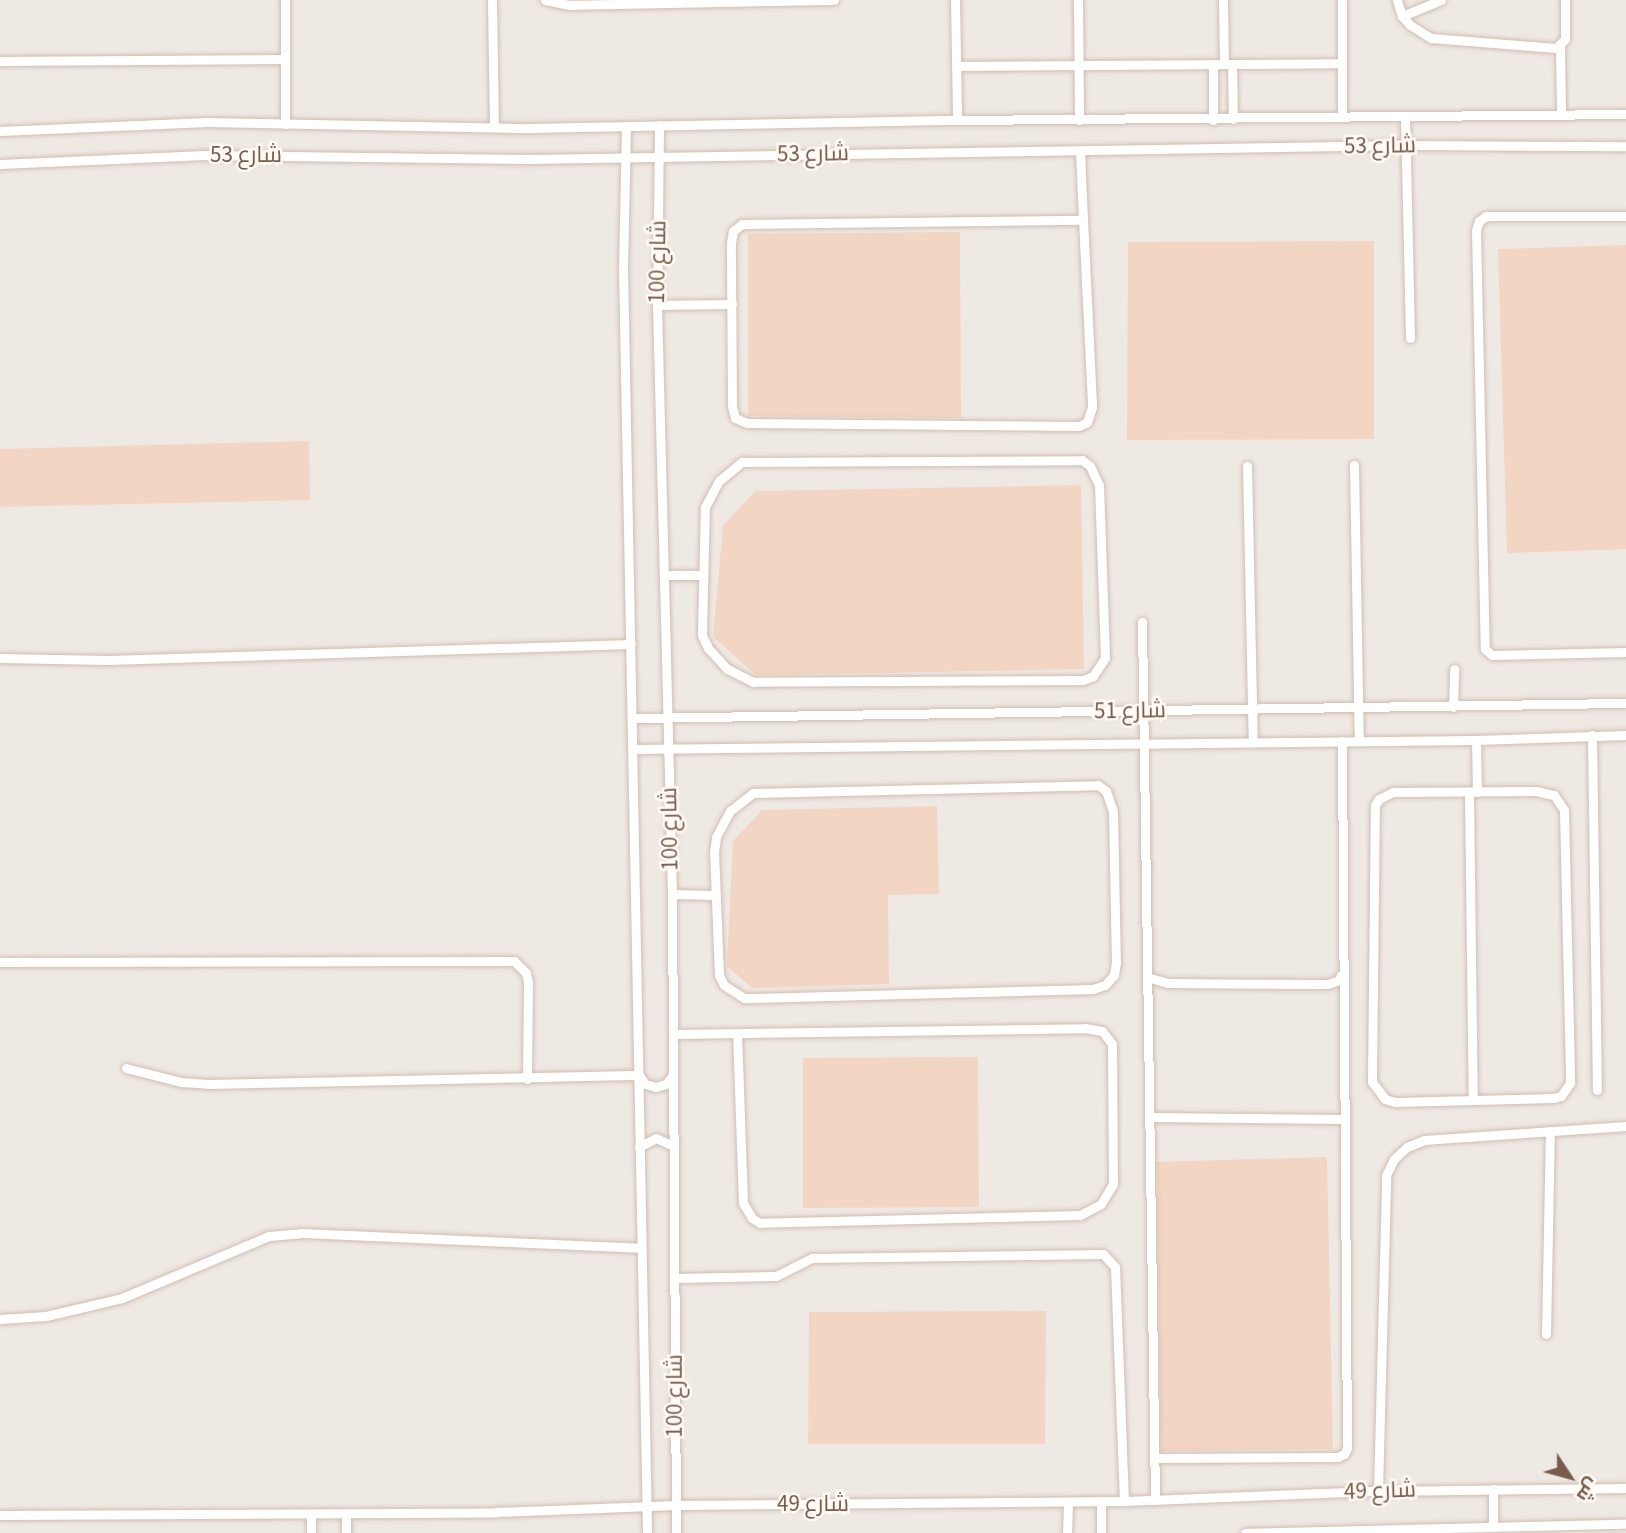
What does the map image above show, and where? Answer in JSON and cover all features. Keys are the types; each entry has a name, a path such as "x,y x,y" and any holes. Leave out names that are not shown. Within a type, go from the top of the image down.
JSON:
{"lane":[{"path":"285,0 285,124"},
{"path":"492,0 494,127"},
{"path":"545,0 569,5 834,0"},
{"path":"955,0 957,120"},
{"path":"1078,0 1079,120"},
{"path":"1223,0 1233,120"},
{"path":"1342,0 1342,116"},
{"path":"1397,0 1402,16 1420,33 1431,38 1560,47"},
{"path":"1402,16 1416,13 1441,0"},
{"path":"1561,114 1560,47 1565,38 1566,0"},
{"path":"0,61 285,59"},
{"path":"956,66 1342,63"},
{"path":"1213,64 1213,120"},
{"name":"شارع 53","path":"0,131 207,122 494,127 1626,114"},
{"path":"1405,116 1410,338"},
{"name":"شارع 100","path":"659,125 657,305 672,894 676,1533"},
{"name":"شارع 100","path":"626,126 623,267 647,1533"},
{"name":"شارع 53","path":"0,164 205,155 528,159 1405,145 1626,146"},
{"path":"1080,151 1092,407 1090,420 1083,425 742,423 735,418 732,410 731,237 742,224 1083,220"},
{"path":"1626,216 1491,216 1482,218 1476,230 1485,649 1492,655 1626,652"},
{"path":"657,305 732,304"},
{"path":"1082,460 1090,466 1098,485 1105,658 1101,668 1083,680 753,682 727,669 708,648 702,635 702,575 705,507 719,481 742,462 1082,460"},
{"path":"1354,465 1359,741"},
{"path":"1247,466 1253,742"},
{"path":"665,576 702,575"},
{"path":"1142,622 1155,1500"},
{"path":"0,658 108,660 631,645"},
{"path":"1453,707 1454,668"},
{"name":"شارع 51","path":"633,718 1626,703"},
{"path":"1592,735 1597,1090"},
{"name":"شارع 51","path":"634,749 1476,740 1626,735"},
{"path":"1473,1100 1473,792 1476,740"},
{"path":"1154,1458 1331,1457 1344,1454 1342,741"},
{"path":"1098,785 1111,800 1116,962 1114,975 1105,985 1093,989 744,998 724,985 719,975 715,895 716,837 730,811 753,793 1098,785"},
{"path":"1393,792 1473,792 1545,792 1560,801 1564,810 1571,1076 1567,1090 1554,1098 1395,1102 1377,1091 1372,1071 1375,805 1393,792"},
{"path":"672,894 715,895"},
{"path":"0,962 514,961 521,966 528,982 527,1079"},
{"path":"1147,977 1168,983 1328,984 1339,980 1341,975"},
{"path":"673,1034 1085,1028 1102,1031 1112,1044 1113,1184 1101,1204 1080,1215 760,1223 752,1218 743,1203 737,1034"},
{"path":"126,1068 181,1082 208,1084 639,1075 645,1084 656,1087 666,1084 673,1074"},
{"path":"1151,1117 1343,1119"},
{"path":"1378,1491 1386,1175 1394,1159 1407,1147 1424,1140 1626,1126"},
{"path":"1546,1334 1550,1131"},
{"path":"639,1147 656,1138 673,1146"},
{"path":"0,1319 46,1315 122,1298 270,1236 301,1233 641,1248"},
{"path":"674,1279 776,1276 812,1258 1103,1254 1115,1267 1125,1501"},
{"name":"شارع 49","path":"0,1515 346,1514 676,1505 1125,1501 1378,1491 1626,1488"},
{"path":"1493,1489 1493,1526"},
{"path":"1101,1501 1101,1533"},
{"path":"1067,1533 1068,1502"},
{"path":"311,1514 311,1533"},
{"path":"346,1514 346,1533"},
{"name":"شارع 49","path":"1245,1533 1626,1524"}],"shaded area":[{"path":"0,0 1626,0 1626,1533 0,1533"}],"building":[{"path":"960,232 961,418 748,416 748,234"},
{"path":"1374,241 1374,439 1127,440 1128,242"},
{"path":"1626,245 1626,549 1507,553 1498,249"},
{"path":"309,441 310,500 0,507 0,449"},
{"path":"1081,485 1084,669 756,675 713,637 723,525 756,491"},
{"path":"937,806 939,894 888,895 889,984 752,988 727,966 733,841 762,810"},
{"path":"978,1057 979,1207 803,1208 803,1058"},
{"path":"1327,1157 1333,1449 1161,1451 1157,1162"},
{"path":"1046,1311 1045,1444 808,1444 809,1312"}]}
